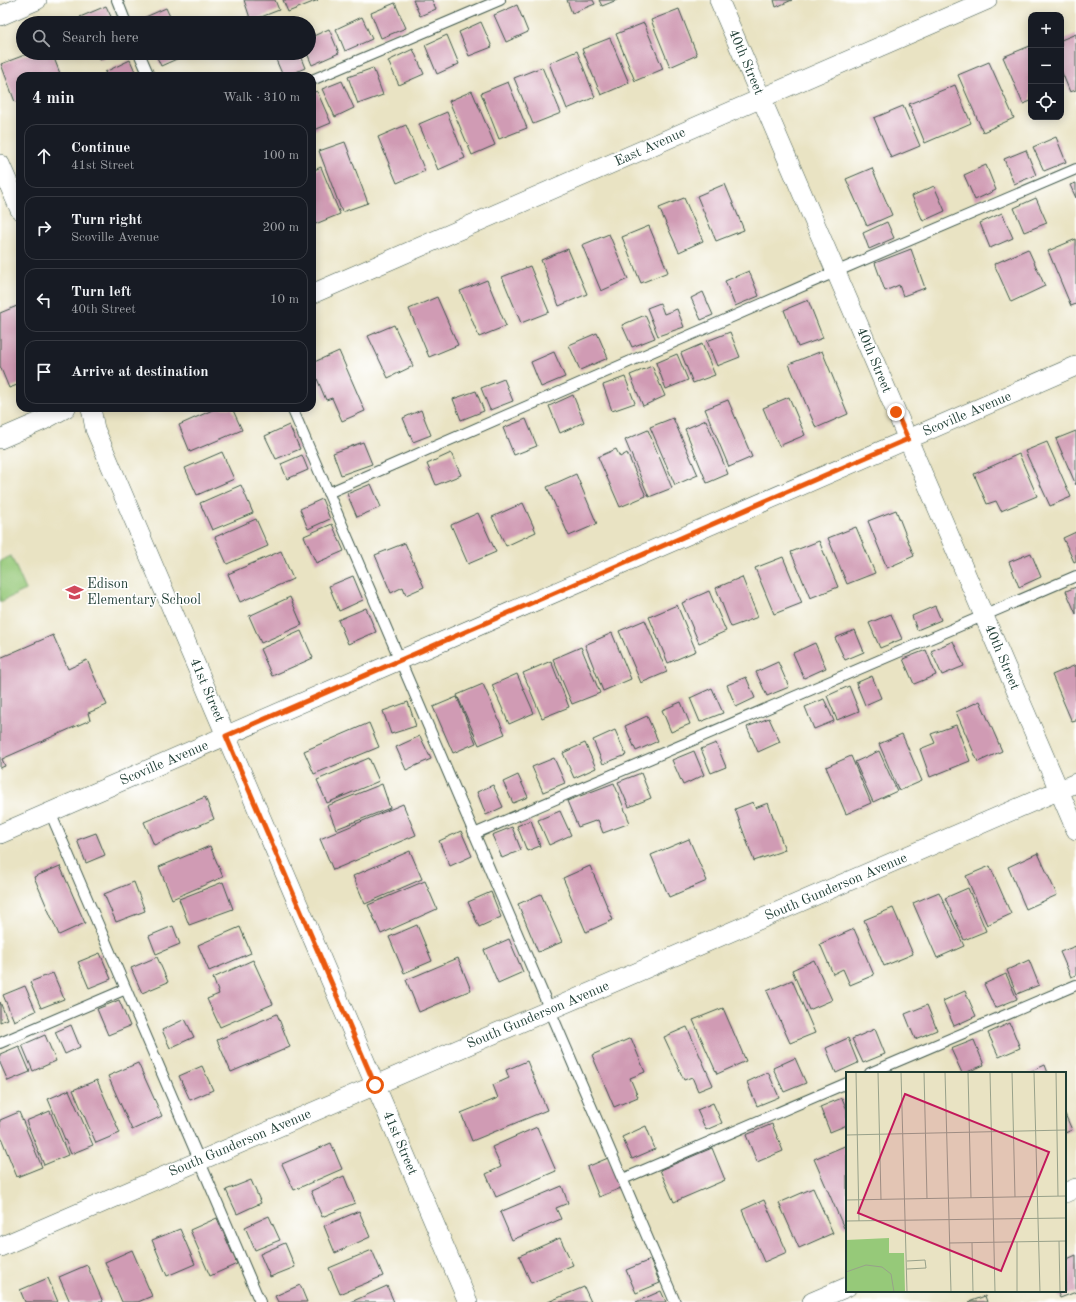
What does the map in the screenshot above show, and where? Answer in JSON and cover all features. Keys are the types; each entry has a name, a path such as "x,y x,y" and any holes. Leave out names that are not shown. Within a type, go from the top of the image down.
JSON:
{"street":[{"path":"0,16 37,0"},
{"name":"40th Street","path":"719,0 984,616 1068,787 1076,830"},
{"name":"East Avenue","path":"316,292 987,0"},
{"path":"0,164 16,201"},
{"name":"Scoville Avenue","path":"0,834 1076,366"},
{"path":"0,439 59,412"},
{"name":"41st Street","path":"92,412 95,429 468,1302"},
{"name":"South Gunderson Avenue","path":"0,1247 1068,787"},
{"path":"1066,1192 1076,1188"},
{"path":"812,1302 846,1287"}],"lane":[{"path":"117,0 123,16"},
{"path":"316,78 500,0"},
{"path":"142,60 147,72"},
{"path":"328,493 1076,169"},
{"path":"294,412 675,1302"},
{"path":"474,834 1076,576"},
{"path":"50,812 260,1302"},
{"path":"872,1072 1076,985"},
{"path":"0,1043 126,989"},
{"path":"623,1179 846,1083"}],"green space":[{"path":"11,556 26,590 0,602 0,561"}],"building":[{"path":"244,0 275,0 279,10 264,16 249,16"},
{"path":"283,0 318,0 288,12"},
{"path":"413,0 432,0 436,9 420,16"},
{"path":"567,0 593,0 595,4 572,13"},
{"path":"599,0 617,0 602,6"},
{"path":"774,0 792,0 776,7"},
{"path":"395,3 406,28 381,38 371,13"},
{"path":"517,5 528,32 506,42 494,15"},
{"path":"106,6 111,16 82,16"},
{"path":"166,8 170,16 148,16"},
{"path":"679,9 697,55 670,67 651,20"},
{"path":"362,17 372,39 345,51 336,29"},
{"path":"481,22 492,47 469,56 459,32"},
{"path":"644,23 663,69 635,81 616,34"},
{"path":"329,29 339,53 312,65 310,60 316,60 316,35"},
{"path":"1076,34 1076,90 1070,92 1064,77 1064,39"},
{"path":"447,35 459,64 437,74 425,45"},
{"path":"610,38 629,83 601,95 582,49"},
{"path":"1028,47 1028,102 1023,104 1003,57"},
{"path":"413,49 424,74 399,85 388,61"},
{"path":"577,51 595,97 567,109 549,63"},
{"path":"16,58 16,60 55,60 59,72 16,72 15,102 1,64"},
{"path":"130,60 135,72 105,72"},
{"path":"158,60 174,60 161,66"},
{"path":"276,60 302,60 305,68 296,72 281,72"},
{"path":"989,62 1014,118 983,132 958,75"},
{"path":"542,67 561,113 533,124 514,78"},
{"path":"373,68 383,95 358,104 348,77"},
{"path":"342,81 354,108 335,117 322,89"},
{"path":"508,82 527,128 499,139 481,93"},
{"path":"955,85 971,123 925,143 909,104"},
{"path":"316,91 331,123 316,129"},
{"path":"472,91 495,145 472,155 449,101"},
{"path":"903,106 920,146 891,158 874,118"},
{"path":"447,112 465,158 438,170 419,124"},
{"path":"406,125 425,171 397,183 378,137"},
{"path":"1056,137 1066,162 1044,171 1033,147"},
{"path":"345,142 368,203 342,212 319,151"},
{"path":"1026,150 1036,175 1014,184 1004,159"},
{"path":"986,165 996,190 975,200 964,175"},
{"path":"321,167 340,214 316,224 316,169"},
{"path":"872,168 892,215 867,226 846,179"},
{"path":"1076,183 1076,198 1070,185"},
{"path":"725,184 744,230 716,241 697,196"},
{"path":"934,186 945,211 923,221 912,196"},
{"path":"684,198 703,241 679,252 659,208"},
{"path":"1036,198 1047,223 1024,232 1014,208"},
{"path":"1002,213 1013,238 990,248 980,223"},
{"path":"887,222 894,238 869,249 863,233"},
{"path":"649,226 668,272 641,283 622,237"},
{"path":"609,234 628,279 601,291 582,245"},
{"path":"1076,239 1076,304 1071,306 1048,251"},
{"path":"568,249 587,294 559,306 541,260"},
{"path":"911,249 925,288 903,296 899,285 885,291 875,263"},
{"path":"1028,249 1045,286 1011,302 994,264"},
{"path":"530,266 549,312 521,323 502,277"},
{"path":"749,271 759,296 735,306 725,281"},
{"path":"487,280 506,326 479,337 460,291"},
{"path":"703,292 713,315 701,320 691,298"},
{"path":"437,297 458,345 429,357 409,309"},
{"path":"808,300 823,338 798,347 784,310"},
{"path":"660,303 664,314 677,309 684,327 658,336 647,308"},
{"path":"16,306 16,385 9,388 0,366 0,313"},
{"path":"645,315 655,338 632,347 622,325"},
{"path":"394,325 413,366 388,378 368,336"},
{"path":"730,332 740,357 717,366 707,341"},
{"path":"597,333 608,358 580,370 569,345"},
{"path":"702,344 715,375 693,383 681,353"},
{"path":"339,351 365,411 342,421 332,398 326,400 316,376 316,361"},
{"path":"822,351 848,414 816,428 789,364"},
{"path":"554,352 565,377 541,387 531,362"},
{"path":"677,354 688,380 666,389 656,363"},
{"path":"652,366 665,396 643,406 630,375"},
{"path":"625,377 635,403 612,411 603,385"},
{"path":"504,379 513,401 490,410 481,388"},
{"path":"476,391 484,411 461,420 453,399"},
{"path":"573,395 584,422 560,433 549,406"},
{"path":"789,397 805,435 779,446 763,408"},
{"path":"728,400 752,457 729,467 705,409"},
{"path":"421,410 431,435 413,442 403,418"},
{"path":"208,412 234,412 242,430 190,452 179,425"},
{"path":"673,418 698,475 675,485 650,427"},
{"path":"526,419 537,446 514,455 503,428"},
{"path":"706,420 728,474 707,483 685,429"},
{"path":"289,425 300,449 276,459 265,436"},
{"path":"648,430 672,488 649,497 625,440"},
{"path":"1076,431 1076,485 1056,439"},
{"path":"363,442 372,464 341,475 333,453"},
{"path":"1047,442 1071,497 1050,506 1025,451"},
{"path":"616,449 620,457 627,453 646,496 620,507 598,457"},
{"path":"222,452 234,479 197,495 185,468"},
{"path":"451,453 461,475 436,485 427,464"},
{"path":"1019,454 1037,496 1001,511 996,501 987,504 974,474"},
{"path":"302,455 308,470 287,479 281,464"},
{"path":"576,474 597,524 569,536 547,487"},
{"path":"371,484 381,507 357,517 347,494"},
{"path":"241,485 253,513 212,530 200,503"},
{"path":"322,499 330,519 308,529 300,509"},
{"path":"523,503 536,532 506,546 492,517"},
{"path":"896,510 914,556 887,568 868,521"},
{"path":"478,513 496,552 468,564 451,525"},
{"path":"256,519 268,546 227,564 215,537"},
{"path":"332,524 344,551 316,563 304,536"},
{"path":"856,527 875,573 847,584 828,538"},
{"path":"1076,532 1076,561 1074,562 1063,538"},
{"path":"819,541 838,587 810,598 791,552"},
{"path":"405,543 424,587 406,595 403,587 391,593 375,555"},
{"path":"281,551 293,579 240,602 228,574"},
{"path":"1031,553 1041,577 1019,587 1009,562"},
{"path":"783,557 802,603 774,614 755,568"},
{"path":"353,576 363,600 339,611 329,586"},
{"path":"742,577 758,617 731,627 716,588"},
{"path":"1076,587 1076,614 1066,591"},
{"path":"709,591 726,631 699,643 682,603"},
{"path":"290,597 302,625 261,643 249,616"},
{"path":"677,605 696,651 668,663 649,617"},
{"path":"935,606 941,620 917,630 912,616"},
{"path":"366,608 376,632 348,644 338,620"},
{"path":"891,614 902,639 880,648 869,623"},
{"path":"645,620 667,672 641,683 619,631"},
{"path":"855,630 864,652 845,660 835,638"},
{"path":"301,631 313,658 272,676 260,649"},
{"path":"612,633 631,679 603,691 585,645"},
{"path":"53,635 68,669 87,660 107,705 88,713 90,720 2,759 5,766 0,768 0,658"},
{"path":"953,641 964,666 942,675 931,651"},
{"path":"815,643 826,668 804,678 793,653"},
{"path":"581,647 600,693 572,704 553,659"},
{"path":"926,650 936,675 914,684 903,659"},
{"path":"551,661 569,707 542,718 523,673"},
{"path":"778,662 789,687 767,696 756,672"},
{"path":"1076,665 1076,721 1072,722 1052,675"},
{"path":"517,674 534,713 509,724 492,685"},
{"path":"872,676 881,698 865,705 856,683"},
{"path":"746,677 755,698 736,707 727,685"},
{"path":"483,684 505,734 479,745 457,695"},
{"path":"849,686 859,711 837,720 827,696"},
{"path":"712,688 723,713 700,722 690,698"},
{"path":"457,697 476,743 453,753 433,707"},
{"path":"824,699 834,721 814,729 805,707"},
{"path":"980,701 1002,751 978,762 956,712"},
{"path":"408,702 416,726 391,734 383,711"},
{"path":"681,702 690,724 671,732 662,710"},
{"path":"647,716 658,741 636,751 625,726"},
{"path":"769,718 780,742 758,752 747,727"},
{"path":"369,723 379,747 314,774 304,751"},
{"path":"956,725 970,761 930,777 920,749 935,743 931,734"},
{"path":"615,730 626,755 603,764 593,740"},
{"path":"902,734 922,781 899,791 879,744"},
{"path":"420,736 431,759 406,770 396,747"},
{"path":"585,743 596,768 574,778 563,753"},
{"path":"716,743 726,767 711,773 701,749"},
{"path":"694,751 704,775 683,785 672,760"},
{"path":"879,751 897,791 873,802 855,762"},
{"path":"851,756 871,803 846,814 826,767"},
{"path":"369,758 379,781 327,803 317,780"},
{"path":"554,758 565,783 543,792 532,767"},
{"path":"641,773 651,798 629,807 618,782"},
{"path":"518,775 528,797 513,803 503,782"},
{"path":"614,783 630,823 603,833 598,820 578,827 567,801"},
{"path":"382,784 390,808 336,829 327,806"},
{"path":"493,785 503,807 486,815 477,792"},
{"path":"205,797 214,819 154,845 144,822"},
{"path":"753,802 755,808 768,803 785,850 754,861 735,809"},
{"path":"403,804 416,835 333,870 320,839"},
{"path":"560,811 571,835 549,845 538,820"},
{"path":"531,820 540,846 527,851 517,826"},
{"path":"512,827 521,850 502,858 492,835"},
{"path":"461,831 472,856 450,866 439,841"},
{"path":"96,833 105,855 86,863 77,840"},
{"path":"689,839 707,881 669,897 651,855"},
{"path":"210,846 223,877 172,899 159,867"},
{"path":"410,851 422,879 365,904 353,876"},
{"path":"1038,853 1057,895 1026,909 1008,867"},
{"path":"60,866 85,923 59,935 34,877"},
{"path":"590,866 613,920 586,932 563,878"},
{"path":"990,866 1011,914 987,925 966,876"},
{"path":"425,881 437,909 381,934 368,905"},
{"path":"134,882 145,911 116,922 104,894"},
{"path":"223,882 233,909 189,925 179,899"},
{"path":"968,888 986,931 964,940 945,898"},
{"path":"491,892 501,917 479,927 468,902"},
{"path":"939,892 964,946 937,958 913,903"},
{"path":"541,894 562,942 538,952 518,904"},
{"path":"893,908 913,954 884,966 864,920"},
{"path":"417,925 432,961 404,973 389,937"},
{"path":"173,926 180,944 156,954 149,936"},
{"path":"240,927 251,953 209,971 198,945"},
{"path":"854,929 874,975 850,985 843,969 833,974 820,944"},
{"path":"509,939 523,972 498,983 484,950"},
{"path":"1076,946 1076,975 1071,977 1060,952"},
{"path":"100,953 111,979 89,988 78,962"},
{"path":"157,957 168,982 142,993 131,968"},
{"path":"458,958 471,990 419,1012 406,980"},
{"path":"253,960 273,1004 220,1027 207,999 219,994 213,978"},
{"path":"814,960 832,1000 809,1010 792,970"},
{"path":"1029,960 1039,985 1017,994 1007,970"},
{"path":"53,973 64,999 41,1008 30,982"},
{"path":"1006,974 1017,999 995,1008 984,984"},
{"path":"792,980 815,1033 790,1043 767,991"},
{"path":"25,986 36,1011 14,1021 3,995"},
{"path":"965,991 976,1016 954,1026 943,1001"},
{"path":"119,1000 130,1026 108,1035 97,1009"},
{"path":"0,1002 7,1019 0,1022"},
{"path":"927,1005 937,1030 915,1039 905,1014"},
{"path":"723,1008 746,1061 717,1074 693,1020"},
{"path":"277,1014 290,1047 231,1072 217,1040"},
{"path":"185,1019 194,1037 170,1048 162,1030"},
{"path":"1010,1023 1020,1048 999,1057 988,1033"},
{"path":"71,1025 80,1047 65,1054 55,1032"},
{"path":"687,1027 713,1085 698,1091 692,1077 684,1080 664,1037"},
{"path":"875,1029 885,1054 863,1063 852,1039"},
{"path":"45,1035 56,1061 33,1071 22,1045"},
{"path":"631,1038 645,1072 630,1078 638,1097 614,1107 592,1055"},
{"path":"848,1038 858,1063 836,1073 826,1048"},
{"path":"974,1040 984,1065 967,1072 962,1072 951,1049"},
{"path":"19,1046 30,1072 8,1081 0,1063 0,1054"},
{"path":"795,1058 806,1083 784,1092 773,1068"},
{"path":"527,1061 547,1110 472,1141 461,1113 498,1098 493,1085 509,1078 506,1070"},
{"path":"138,1063 162,1116 132,1130 108,1076"},
{"path":"1045,1065 1048,1072 1029,1072"},
{"path":"202,1066 213,1090 190,1100 179,1076"},
{"path":"768,1072 779,1097 757,1106 747,1082"},
{"path":"97,1080 120,1133 96,1143 73,1090"},
{"path":"69,1090 93,1145 71,1154 48,1099"},
{"path":"842,1098 846,1108 846,1125 830,1132 820,1107"},
{"path":"713,1103 722,1123 706,1130 697,1110"},
{"path":"50,1111 68,1155 44,1165 26,1121"},
{"path":"19,1112 42,1167 17,1177 0,1135 0,1120"},
{"path":"1066,1116 1072,1130 1066,1133"},
{"path":"772,1124 783,1151 757,1162 746,1135"},
{"path":"646,1126 655,1149 632,1159 622,1137"},
{"path":"537,1127 556,1171 496,1197 486,1174 501,1167 492,1147"},
{"path":"331,1143 342,1169 294,1190 282,1164"},
{"path":"846,1145 846,1227 844,1228 814,1159"},
{"path":"712,1148 725,1180 674,1202 660,1170"},
{"path":"608,1158 621,1188 599,1197 587,1167"},
{"path":"344,1176 355,1203 322,1217 311,1191"},
{"path":"251,1180 261,1203 237,1214 226,1190"},
{"path":"562,1186 568,1203 556,1208 561,1219 512,1240 500,1212"},
{"path":"813,1188 833,1233 799,1248 779,1203"},
{"path":"764,1200 787,1252 764,1262 742,1210"},
{"path":"359,1211 370,1237 335,1253 324,1226"},
{"path":"269,1216 280,1240 255,1250 245,1227"},
{"path":"217,1218 237,1264 210,1276 190,1230"},
{"path":"180,1229 195,1264 167,1276 152,1240"},
{"path":"560,1238 573,1265 531,1283 519,1256"},
{"path":"285,1243 295,1267 270,1277 260,1254"},
{"path":"132,1250 152,1296 138,1302 122,1302 105,1262"},
{"path":"372,1250 383,1276 340,1294 329,1268"},
{"path":"1076,1255 1076,1292 1060,1298 1057,1292 1066,1292 1066,1260"},
{"path":"650,1260 660,1283 636,1293 626,1270"},
{"path":"87,1265 103,1302 70,1302 59,1277"},
{"path":"48,1278 58,1302 25,1302 20,1290"},
{"path":"300,1285 307,1302 278,1302 275,1296"},
{"path":"387,1286 394,1302 351,1302"},
{"path":"584,1287 591,1302 548,1302"},
{"path":"661,1291 666,1302 636,1302"},
{"path":"985,1296 987,1302 969,1302"}],"place":[{"name":"Edison Elementary School","path":"74,592"}],"route":[{"path":"375,1085 226,736 908,439 896,412"}]}
